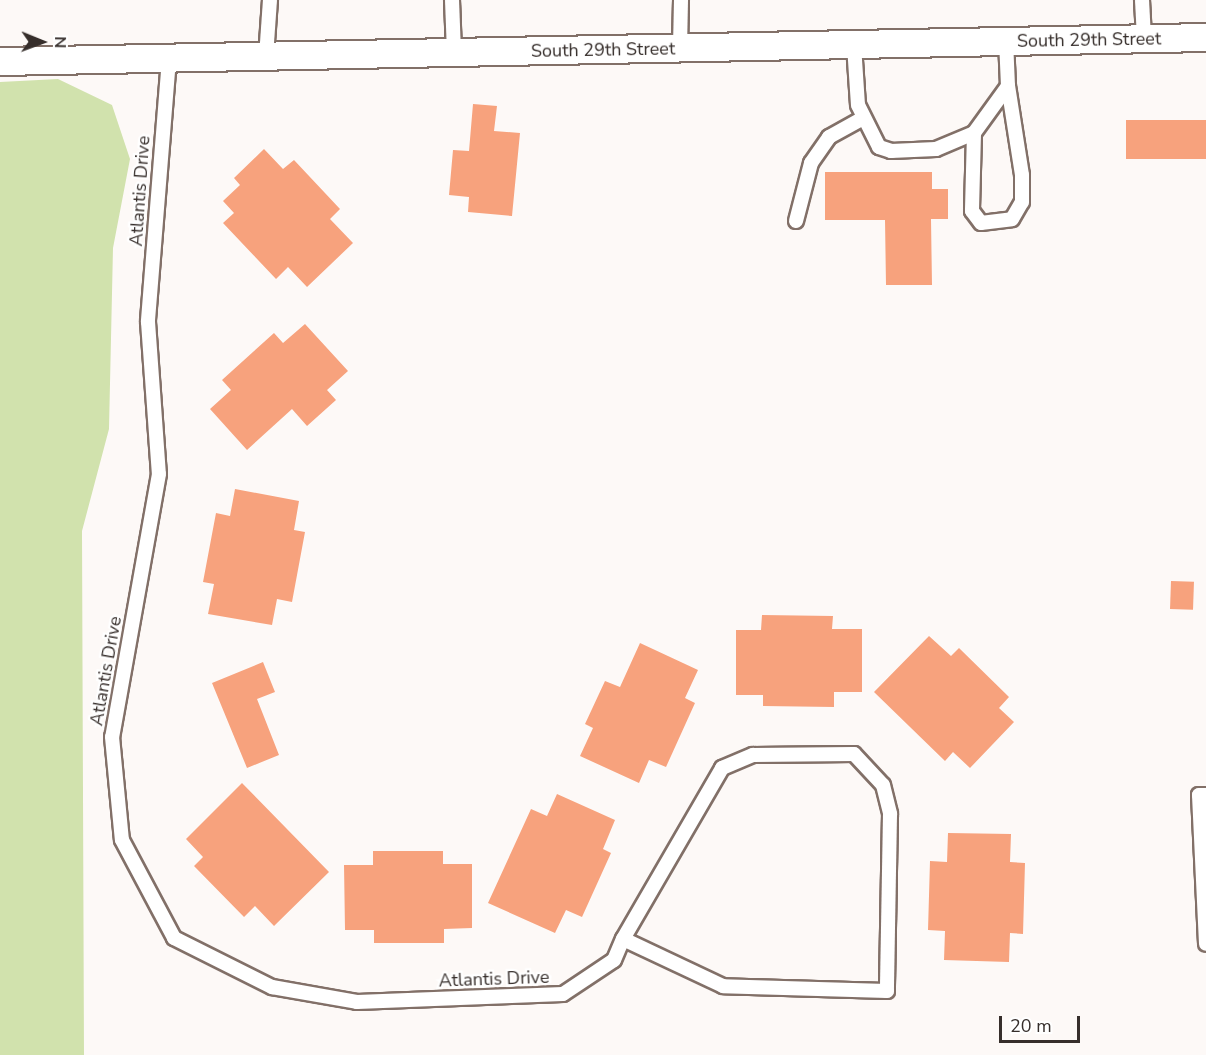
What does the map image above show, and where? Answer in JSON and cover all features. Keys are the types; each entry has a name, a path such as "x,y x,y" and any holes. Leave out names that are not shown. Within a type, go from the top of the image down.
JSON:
{"street":[{"name":"South 29th Street","path":"0,62 1206,37"}],"lane":[{"path":"266,57 270,0"},
{"path":"452,0 454,53"},
{"path":"680,48 681,0"},
{"path":"1142,0 1144,38"},
{"path":"974,133 972,211 981,223 1012,219 1022,202 1022,175 1008,86 1006,41"},
{"path":"854,45 863,118 879,147 891,151 936,149 974,133 1008,86"},
{"name":"Atlantis Drive","path":"169,58 148,322 159,474 112,737 122,840 174,938 272,987 357,1002 563,994 614,960 623,939 722,768 753,755 854,754 883,785 890,814 887,991 723,986 623,939"},
{"path":"796,221 811,163 829,137 863,118"},
{"path":"1206,795 1199,795 1206,944"}],"green space":[{"path":"58,79 112,105 130,159 113,248 109,429 82,531 84,1055 0,1055 0,82"}],"building":[{"path":"473,104 497,106 494,131 520,133 512,216 468,212 469,197 449,195 453,150 469,151"},
{"path":"1126,120 1206,120 1206,159 1126,159"},
{"path":"264,149 283,169 294,160 340,209 330,219 353,243 307,287 288,267 276,279 223,223 234,213 223,201 240,185 234,178"},
{"path":"825,172 932,172 932,189 948,189 948,219 931,219 932,285 886,285 885,220 825,220"},
{"path":"305,324 348,371 327,390 336,400 307,426 292,409 247,450 210,409 231,390 222,380 274,333 283,343"},
{"path":"235,489 299,501 294,530 305,532 292,602 277,599 272,625 208,614 214,584 203,582 216,513 230,516"},
{"path":"1171,581 1194,582 1193,610 1170,609"},
{"path":"762,615 833,616 832,629 862,629 862,692 834,692 834,707 763,706 763,695 736,695 736,630 761,630"},
{"path":"929,636 951,656 959,648 1009,697 999,708 1014,722 970,768 953,752 945,761 874,692"},
{"path":"640,643 698,670 685,698 695,703 666,767 649,760 639,783 580,756 593,728 585,724 605,681 620,687"},
{"path":"263,662 275,692 257,699 279,755 247,768 212,683"},
{"path":"242,783 329,872 274,926 255,906 244,917 194,866 203,857 186,839"},
{"path":"557,794 615,820 603,849 611,853 582,917 566,910 555,933 488,903 531,809 547,816"},
{"path":"948,833 1011,834 1010,862 1025,863 1023,934 1010,933 1009,962 944,960 945,931 928,930 930,861 947,862"},
{"path":"373,851 443,851 443,864 472,864 472,928 444,929 444,943 374,943 374,930 345,930 344,865 373,865"}]}
